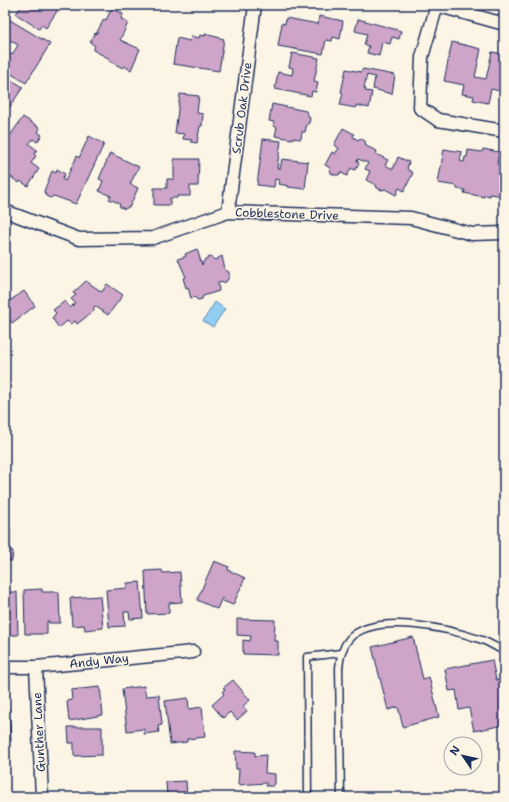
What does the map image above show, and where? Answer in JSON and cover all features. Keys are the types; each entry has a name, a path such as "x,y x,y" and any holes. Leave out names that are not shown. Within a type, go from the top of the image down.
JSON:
{"street":[{"name":"Scrub Oak Drive","path":"228,212 255,5"},
{"path":"504,24 437,5 422,56 420,108 438,120 504,131"},
{"name":"Cobblestone Drive","path":"5,211 79,239 153,238 228,212 411,218 472,234 504,233"},
{"name":"Andy Way","path":"5,667 36,667 193,652"},
{"name":"Gunther Lane","path":"36,667 42,797"}],"lane":[{"path":"341,797 339,668 341,653 349,639 368,628 388,625 421,625 452,631 484,641 504,651"},
{"path":"308,797 307,657 341,653"}],"water":[{"path":"215,302 225,309 213,327 203,321"}],"building":[{"path":"22,5 29,5 36,9 39,5 61,5 46,28 42,25 39,29 16,14"},
{"path":"112,8 123,14 121,19 128,23 120,40 140,49 131,70 109,61 110,59 93,50 95,46 90,42 104,19 106,20"},
{"path":"319,16 343,21 340,39 333,37 332,41 326,40 323,54 278,46 282,23 285,24 286,18 318,24"},
{"path":"358,19 401,31 399,39 392,37 390,44 382,42 379,56 367,53 369,46 364,45 367,34 355,31"},
{"path":"10,20 50,44 26,83 5,70 5,56 8,52 12,55 18,45 5,37 5,28"},
{"path":"205,34 224,39 219,71 173,64 177,38 190,41 191,36 199,38 200,35 205,36"},
{"path":"452,42 481,49 475,77 486,79 492,52 504,54 504,92 491,89 488,103 473,100 474,96 462,94 464,85 444,81"},
{"path":"292,53 319,58 314,81 318,82 316,92 312,91 311,96 275,89 278,72 292,75 293,68 289,67"},
{"path":"346,69 361,72 363,69 395,75 392,94 373,89 375,77 367,75 364,88 366,89 365,91 372,92 369,108 356,105 356,108 340,105"},
{"path":"5,76 23,87 5,114"},
{"path":"180,94 199,96 197,113 203,114 202,126 200,126 197,143 191,142 192,140 183,139 184,134 175,133"},
{"path":"272,104 306,111 310,118 305,132 302,132 301,139 275,136 277,127 273,126 274,122 269,121"},
{"path":"23,117 40,128 38,132 42,135 37,142 33,139 29,144 37,150 34,154 36,156 31,163 39,169 28,186 20,181 19,183 7,174 5,177 5,143"},
{"path":"343,128 354,134 353,137 358,140 360,138 365,141 366,146 377,151 376,154 388,160 385,165 393,169 398,157 409,162 407,169 413,173 404,191 399,188 396,195 385,189 382,190 377,188 376,185 366,180 370,171 365,169 368,163 358,159 357,161 359,163 355,170 351,168 347,176 340,172 339,175 331,173 330,168 325,165 332,152 335,154 339,148 334,145"},
{"path":"89,136 104,144 76,204 54,196 50,198 46,196 44,191 52,171 56,173 57,169 65,174 62,179 65,181 77,156 79,158"},
{"path":"263,139 281,141 277,168 280,169 282,159 308,162 305,189 278,184 279,180 275,179 274,187 257,185"},
{"path":"444,149 462,152 460,161 464,162 465,157 467,157 468,150 482,152 483,149 499,152 497,164 504,165 504,196 490,194 490,196 484,195 484,197 464,193 465,190 457,189 457,186 438,183"},
{"path":"110,153 139,167 130,184 138,188 130,206 125,209 120,207 119,203 109,199 111,196 99,191 103,181 99,179"},
{"path":"174,159 199,159 198,186 190,186 190,196 177,196 177,198 170,198 170,205 154,205 154,188 167,188 167,179 174,179"},
{"path":"197,249 202,265 205,259 210,257 215,260 222,256 225,270 229,272 229,277 226,282 218,283 219,291 203,296 202,299 198,300 194,297 191,299 188,287 186,288 183,278 186,277 178,259"},
{"path":"86,281 102,292 107,284 123,295 108,315 95,306 93,308 95,310 77,324 75,321 70,324 67,321 59,328 52,318 56,313 53,310 65,301 70,308 75,303 71,299 76,295 73,293"},
{"path":"24,291 35,306 12,323 10,320 5,324 5,304"},
{"path":"10,528 10,550 13,551 12,561 5,561 5,529"},
{"path":"214,561 229,567 228,570 245,578 233,605 223,601 224,599 222,598 217,609 197,600"},
{"path":"162,570 163,573 180,572 182,602 169,603 169,613 147,614 145,571"},
{"path":"140,582 143,618 130,619 129,612 124,612 125,626 109,627 106,590 127,588 127,583"},
{"path":"42,589 42,592 59,592 60,623 49,623 49,621 47,621 47,634 25,634 24,590"},
{"path":"5,592 17,592 18,635 5,635"},
{"path":"100,596 103,628 85,630 84,625 72,626 70,598"},
{"path":"237,619 275,620 274,641 278,641 278,655 243,654 243,640 250,641 251,636 237,635"},
{"path":"413,637 423,679 429,677 439,717 403,727 398,707 388,710 372,647"},
{"path":"492,660 496,680 500,679 504,699 504,725 474,731 469,708 459,710 456,690 449,691 445,669"},
{"path":"233,680 250,700 243,706 247,711 237,720 230,712 223,718 212,705 224,694 222,692 225,689 223,688"},
{"path":"144,686 146,696 159,695 162,725 158,726 159,732 144,734 144,729 127,731 122,689"},
{"path":"100,687 103,715 69,721 67,701 72,700 71,690"},
{"path":"188,698 189,709 202,707 205,737 187,739 187,742 170,744 165,701"},
{"path":"9,709 11,741 5,741 5,710"},
{"path":"68,727 102,727 102,755 74,756 74,743 69,743"},
{"path":"235,751 255,752 255,756 266,755 265,773 275,774 275,784 273,786 266,786 266,783 238,785 239,769 236,769"},
{"path":"186,781 187,797 167,797 166,782"},
{"path":"87,791 119,796 86,797"}]}
